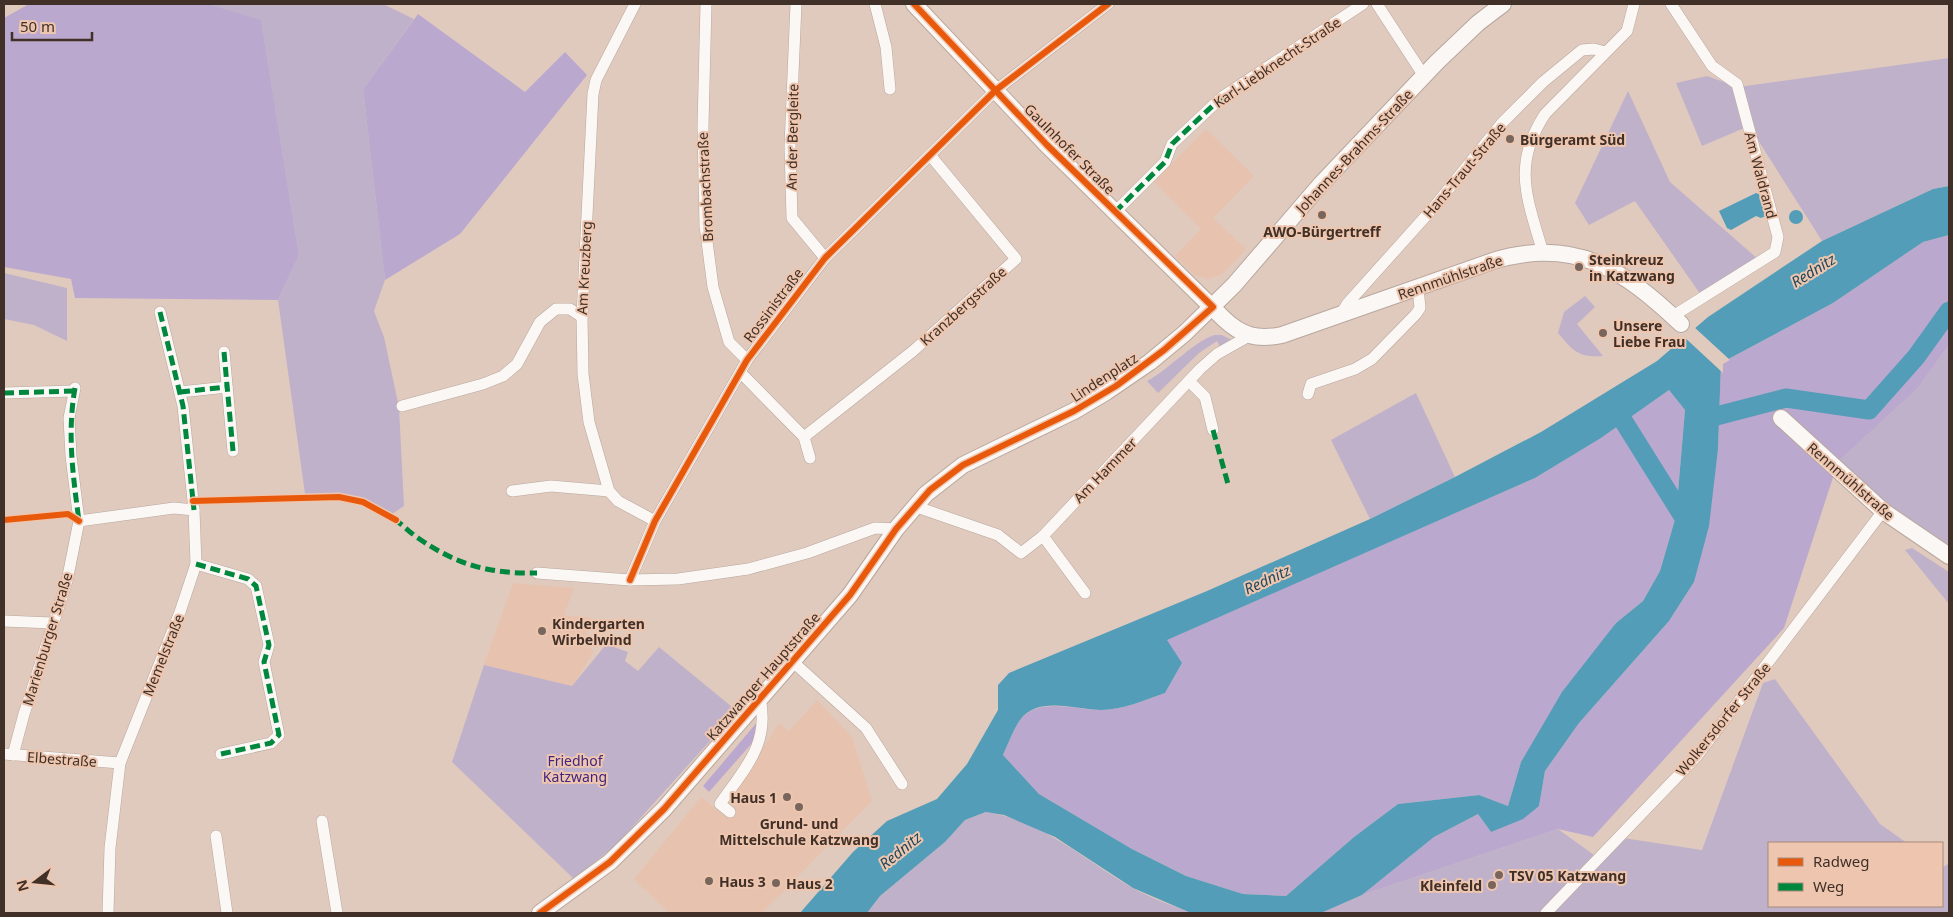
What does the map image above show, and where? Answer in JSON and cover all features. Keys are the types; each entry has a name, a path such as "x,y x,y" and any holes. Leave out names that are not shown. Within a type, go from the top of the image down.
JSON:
{"main road":[{"name":"Gaulnhofer Straße","path":"914,4 1115,212 1213,307"},
{"name":"Johannes-Brahms-Straße","path":"1213,307 1321,184 1424,76 1464,35 1503,4"},
{"name":"Rennmühlstraße","path":"1249,336 1260,338 1282,335 1500,259 1543,253 1572,256 1606,267 1640,287 1677,320"},
{"path":"1213,307 1234,329 1249,336"},
{"name":"Lindenplatz","path":"996,449 1074,411 1116,386 1164,350 1213,307"},
{"name":"Rennmühlstraße","path":"1781,418 1883,511 1949,556"},
{"name":"Katzwanger Hauptstraße","path":"540,913 598,873 631,843 860,582 914,506 948,476 996,449"}],"street":[{"name":"Am Kreuzberg","path":"609,491 589,422 583,374 582,316 596,80 635,4"},
{"name":"Brombachstraße","path":"706,4 703,126 705,226 714,286 729,342 747,360"},
{"name":"An der Bergleite","path":"796,4 790,146 792,218 825,258"},
{"path":"875,4 886,47 890,89"},
{"name":"Rossinistraße","path":"630,580 655,521 747,360 825,258 996,90 1107,4"},
{"name":"Karl-Liebknecht-Straße","path":"1193,123 1222,98 1363,4"},
{"path":"1377,4 1424,76"},
{"path":"1543,253 1524,180 1527,156 1539,123 1545,114 1627,31 1634,4"},
{"name":"Am Waldrand","path":"1671,4 1712,66 1737,84 1778,237 1775,252 1677,320"},
{"name":"Hans-Traut-Straße","path":"1340,316 1346,304 1434,207 1502,123 1542,82 1582,50 1594,49 1605,52"},
{"name":"Gaulnhofer Straße","path":"1115,212 1161,166 1172,144 1193,123"},
{"name":"Kranzbergstraße","path":"804,437 913,351 1016,258 930,155"},
{"path":"1308,394 1311,384 1355,368 1372,359 1420,308 1418,288"},
{"path":"402,406 483,384 503,376 517,364 540,322 556,309 570,309 582,316"},
{"name":"Memelstraße","path":"108,913 110,848 120,764 180,612 196,564 194,510 183,406 160,312"},
{"path":"1213,430 1209,399 1189,380 1210,359 1249,336"},
{"path":"224,352 233,451"},
{"path":"741,373 804,437 810,458"},
{"name":"Am Hammer","path":"914,506 998,535 1020,553 1042,536 1189,380"},
{"path":"180,392 227,387"},
{"name":"Marienburger Straße","path":"4,394 74,390 70,418 70,437 79,521 67,581 8,755"},
{"path":"512,491 551,486 609,491 618,501 655,521"},
{"path":"79,521 174,508 194,510"},
{"name":"Wolkersdorfer Straße","path":"1546,913 1697,756 1883,511"},
{"path":"537,574 630,580 678,579 748,569 807,552 875,528 896,529"},
{"path":"1042,536 1085,593"},
{"path":"196,564 248,579 256,586 269,645 264,662 279,735 271,743 221,754"},
{"path":"4,621 52,623"},
{"path":"792,661 866,728 902,784"},
{"name":"Katzwanger Hauptstraße","path":"730,812 720,804 753,756 761,740 764,720 760,698"},
{"name":"Elbestraße","path":"8,755 120,764"},
{"path":"322,821 337,913"},
{"path":"216,836 227,913"}],"shaded area":[{"path":"29,4 208,4 261,20 299,255 278,300 75,298 71,279 4,267 4,18"},
{"path":"418,14 525,92 565,52 587,75 460,234 385,280 363,89"},
{"path":"1206,129 1254,176 1213,218 1246,249 1221,275 1208,279 1196,276 1175,256 1201,229 1154,182"},
{"path":"1949,235 1949,345 1918,388 1838,462 1784,628 1593,837 1558,829 1362,895 1434,837 1478,814 1491,832 1539,806 1545,771 1579,723 1669,621 1694,582 1718,449 1721,363 1833,303 1923,242"},
{"path":"1669,390 1685,410 1676,516 1660,571 1643,601 1616,623 1521,762 1508,806 1479,795 1398,804 1354,837 1286,896 1243,894 1186,876 1132,849 1039,794 1003,755 1017,724 1028,713 1037,708 1058,706 1109,710 1165,693 1182,663 1166,640 1535,478 1601,438"},
{"name":"Kindergarten Wirbelwind","path":"513,583 574,588 564,615 592,618 584,644 594,651 572,687 484,665"},
{"name":"Grund- und Mittelschule Katzwang","path":"817,700 852,737 872,801 762,913 669,913 634,879 701,797 726,817 737,802 732,797 779,723 789,731"},
{"path":"759,720 760,734 709,792 703,786"}],"green space":[{"path":"208,4 383,4 414,19 363,89 385,280 374,311 384,337 399,407 404,506 392,514 360,498 305,494 278,300 299,255 261,21"},
{"path":"1949,58 1949,186 1933,189 1822,241 1749,126 1702,146 1676,83 1707,76 1738,87"},
{"path":"1628,91 1670,182 1759,260 1701,295 1635,201 1589,225 1575,203"},
{"path":"4,273 67,288 67,341 34,325 4,319"},
{"path":"1585,296 1595,307 1577,324 1603,356 1588,356 1577,352 1558,333 1564,312"},
{"path":"1214,335 1222,335 1235,342 1221,349 1217,341 1199,353 1158,393 1147,381 1196,345"},
{"path":"1949,345 1949,550 1921,533 1838,462 1918,388"},
{"path":"1416,393 1455,477 1370,519 1331,440"},
{"path":"1912,548 1949,572 1949,604 1905,550"},
{"name":"Friedhof Katzwang","path":"611,646 628,652 625,661 638,671 659,647 737,711 617,844 574,879 452,762 484,665 572,686 604,647"},
{"path":"1775,679 1880,824 1906,842 1768,842 1768,907 1943,907 1943,867 1949,863 1949,913 1321,913 1362,895 1558,829 1594,855 1617,837 1702,850 1763,683"},
{"path":"987,812 1027,824 1062,843 1131,887 1191,913 867,913 880,896 945,842 965,820"}],"water":[{"path":"1949,186 1949,235 1923,242 1833,303 1721,363 1718,449 1709,526 1694,582 1669,621 1579,723 1545,771 1539,806 1523,819 1491,832 1478,814 1434,837 1362,895 1321,913 1191,913 1133,888 1055,837 1004,815 986,812 965,820 945,842 880,896 867,913 800,913 853,852 887,821 937,799 967,764 998,710 998,685 1009,673 1207,591 1370,519 1541,432 1657,361 1708,317 1822,241 1933,189","holes":["1669,390 1685,410 1676,516 1660,571 1643,601 1616,623 1562,692 1521,762 1508,806 1479,795 1398,804 1354,837 1286,896 1243,894 1186,876 1132,849 1039,794 1003,755 1020,720 1028,712 1037,708 1058,706 1109,710 1165,693 1182,663 1167,640 1535,478 1601,438"]},
{"path":"1756,193 1759,194 1766,216 1761,218 1756,216 1731,230 1727,228 1719,211"},
{"path":"1796,210 1801,212 1803,217 1801,222 1796,224 1791,222 1789,217 1791,212"}],"pier":[{"path":"1693,326 1730,360 1723,364 1723,373 1682,335"}],"waterway":[{"name":"Rednitz","path":"1701,420 1786,398 1869,410 1916,357 1949,311"},
{"name":"Rednitz","path":"1614,406 1686,521"}],"marked path":[{"path":"1115,212 1165,162 1172,144 1222,97"},
{"path":"160,312 183,406 194,510"},
{"path":"224,352 233,451"},
{"path":"180,392 227,387"},
{"path":"75,388 71,438 79,521"},
{"path":"4,393 74,391"},
{"path":"1213,430 1228,484"},
{"path":"394,519 432,547 460,561 504,572 537,573"},
{"path":"196,564 248,579 256,586 269,645 264,662 279,735 271,743 221,754"}],"cycle path":[{"path":"540,913 610,862 664,809 850,595 896,529 930,490 963,465 1074,411 1116,386 1164,350 1213,307 1047,145 914,4"},
{"path":"630,580 655,521 747,360 825,258 996,90 1108,4"},
{"path":"193,501 339,497 363,502 396,520"},
{"path":"4,520 68,514 79,521"}],"place":[{"name":"Bürgeramt Süd","path":"1510,139"},
{"name":"AWO-Bürgertreff","path":"1322,215"},
{"name":"Steinkreuz in Katzwang","path":"1579,267"},
{"name":"Unsere Liebe Frau","path":"1603,333"},
{"name":"Kindergarten Wirbelwind","path":"542,631"},
{"name":"Haus 1","path":"787,797"},
{"name":"Grund- und Mittelschule Katzwang","path":"799,807"},
{"name":"TSV 05 Katzwang","path":"1499,875"},
{"name":"Haus 3","path":"709,881"},
{"name":"Haus 2","path":"776,883"},
{"name":"Kleinfeld","path":"1492,885"}]}
